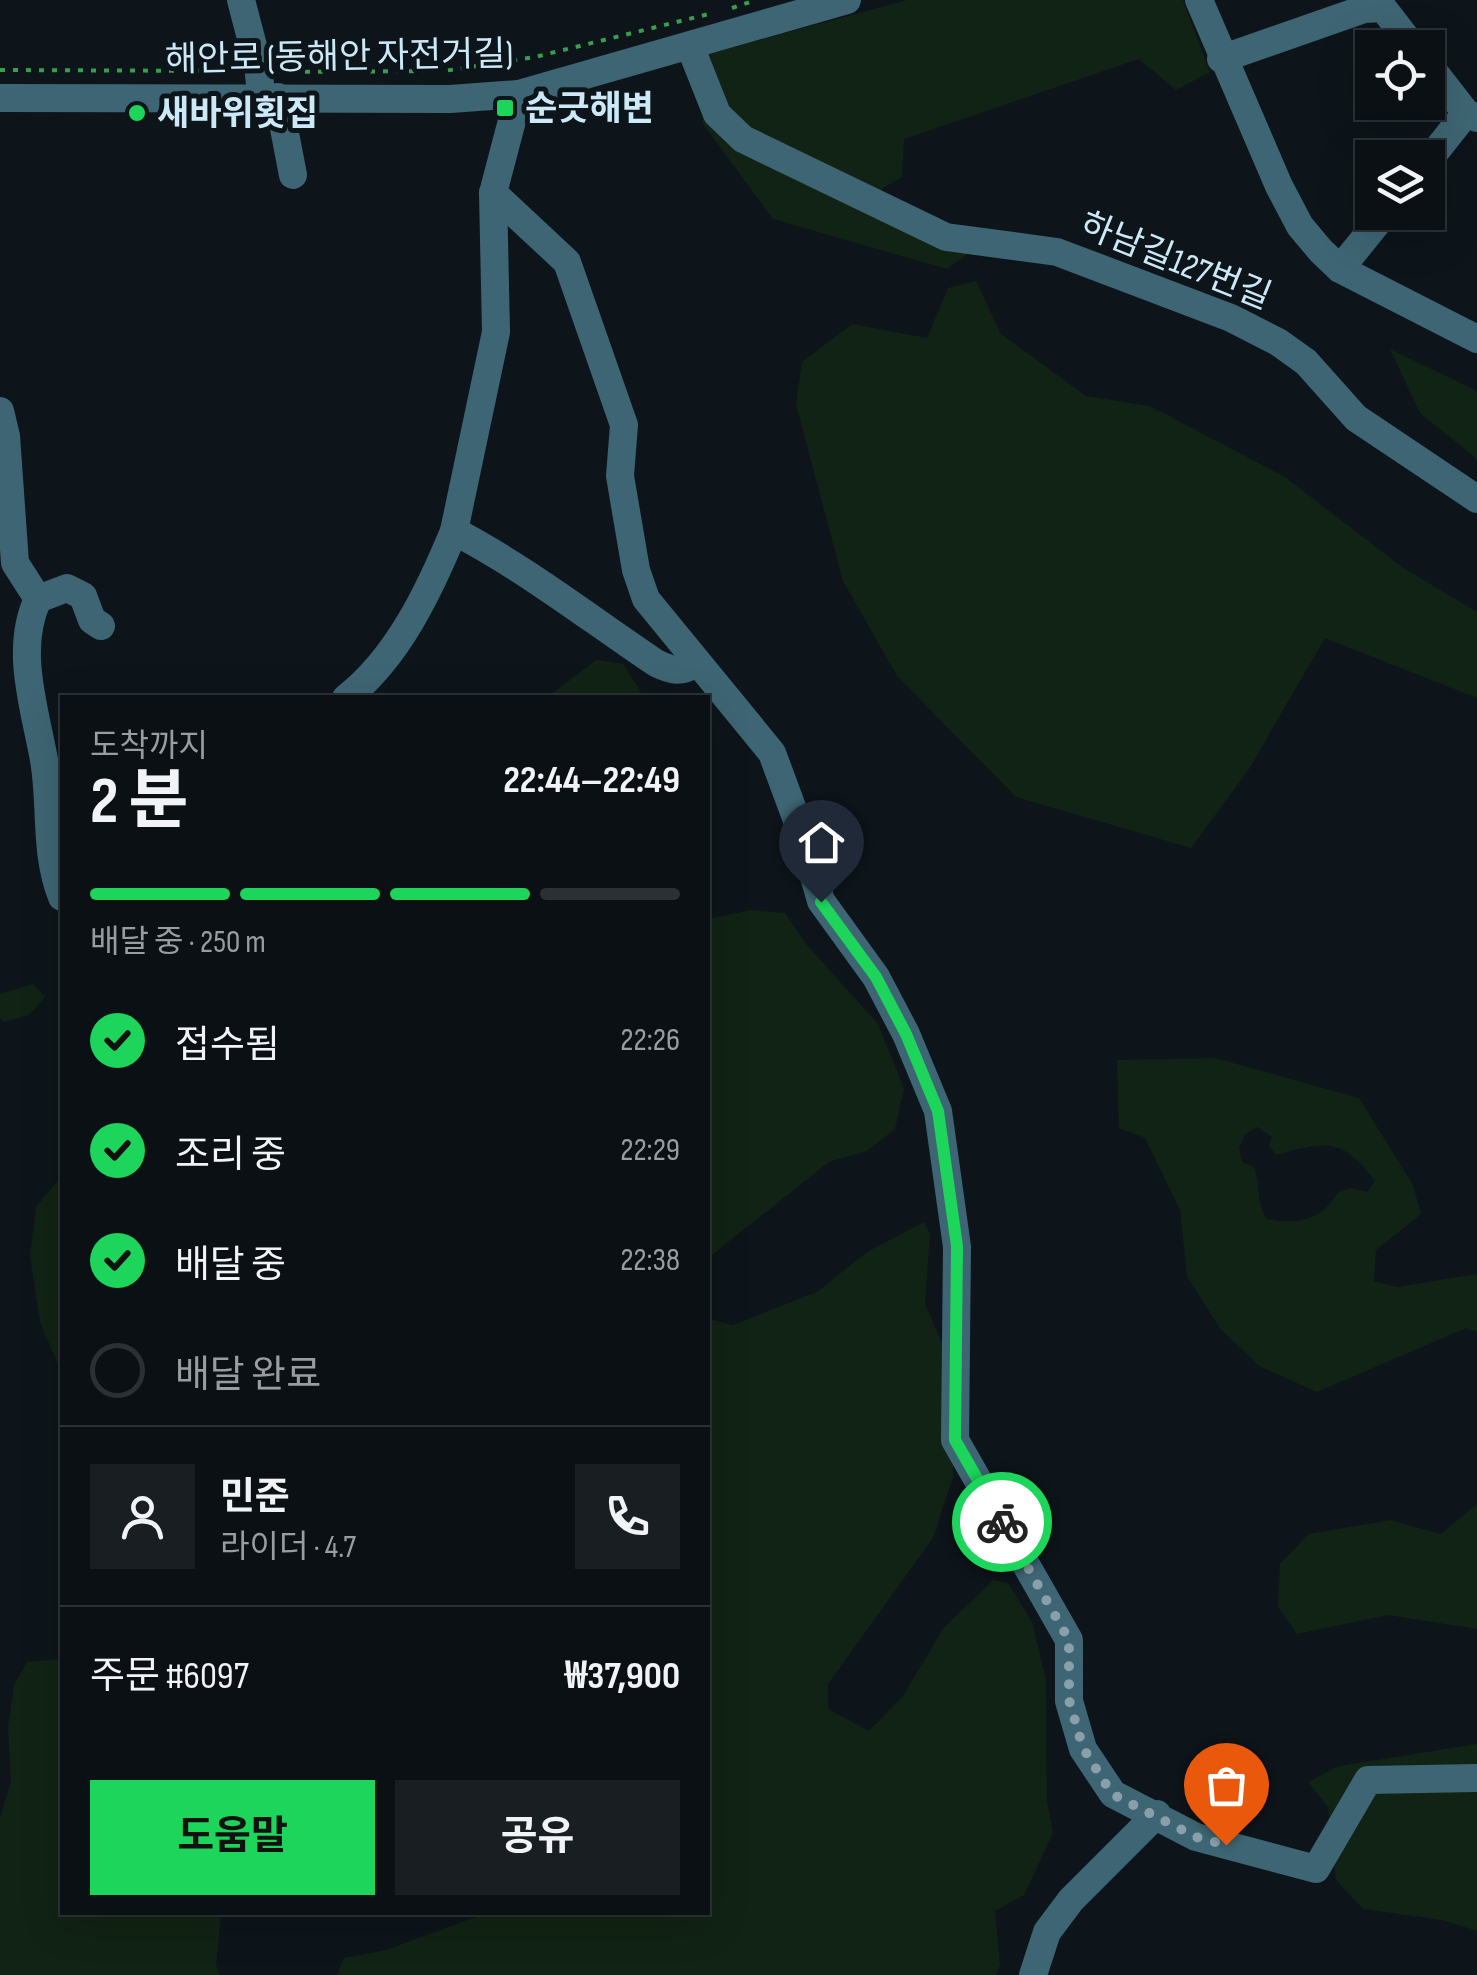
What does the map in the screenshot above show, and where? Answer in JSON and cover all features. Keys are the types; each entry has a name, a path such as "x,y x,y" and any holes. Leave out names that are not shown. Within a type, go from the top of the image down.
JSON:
{"street":[{"path":"241,0 293,175"},
{"name":"해안로 (동해안 자전거길)","path":"0,98 263,81 450,99 518,94 847,0"},
{"path":"1199,0 1221,59 1300,226 1340,269 1477,339"},
{"path":"1221,59 1364,9 1383,8 1400,30"},
{"name":"하남길127번길","path":"690,46 717,114 743,138 946,237 1057,252 1231,318 1278,342 1306,362 1356,418 1477,499"},
{"path":"1445,84 1472,115 1445,143"},
{"path":"349,695 407,626 434,580 454,531 496,332 493,192 518,94"},
{"path":"493,192 567,262 624,425 620,476 636,570 646,600 772,753 802,834 821,902 876,977 906,1034 938,1111 957,1246 955,1440 1069,1640 1069,1700 1083,1748 1112,1794 1158,1814 1196,1837 1316,1870 1368,1780 1477,1778"},
{"path":"1340,269 1371,230"},
{"path":"0,411 6,436 16,563 38,599"},
{"path":"454,531 506,558 551,594 656,663 671,671 685,670 696,663"},
{"path":"60,888 47,832 54,764 30,692 31,612 38,599 67,588 83,596 92,620 101,626"},
{"path":"1033,1975 1047,1932 1072,1900 1158,1814"}],"path":[{"path":"0,70 263,81 444,71 588,45 756,0"}],"green space":[{"path":"907,0 1183,0 1210,72 1176,90 1139,59 904,139 902,177 870,196 946,237 967,255 947,269 773,219 703,124 700,79 708,54"},
{"path":"976,281 1001,334 1086,396 1150,406 1285,477 1402,567 1477,612 1477,698 1325,638 1249,769 1191,848 1016,797 897,676 843,581 796,404 802,362 852,324 927,338 948,288"},
{"path":"1390,349 1477,391 1477,459 1420,413"},
{"path":"596,660 623,664 643,695 551,695"},
{"path":"751,910 785,913 807,945 878,1024 904,1088 895,1129 867,1151 829,1162 710,1256 710,919"},
{"path":"33,984 45,997 29,1015 3,1022 0,994"},
{"path":"1215,1058 1359,1098 1413,1185 1421,1214 1376,1250 1374,1281 1397,1287 1477,1274 1477,1332 1466,1328 1317,1392 1259,1366 1219,1327 1187,1276 1180,1210 1145,1138 1119,1128 1117,1060","holes":["1257,1127 1272,1137 1269,1146 1276,1155 1320,1146 1342,1150 1375,1181 1367,1192 1350,1188 1337,1193 1324,1209 1308,1218 1267,1219 1254,1167 1242,1162 1239,1148 1245,1134"]},
{"path":"60,1174 60,1369 40,1322 30,1256 36,1207"},
{"path":"924,1222 930,1234 925,1304 956,1374 953,1477 933,1538 828,1684 828,1709 869,1731 903,1696 943,1629 993,1580 1008,1583 1032,1622 1046,1680 1047,1801 1053,1833 1024,1895 995,1911 1000,1965 996,1975 337,1975 344,1958 386,1950 482,1915 710,1915 710,1319 733,1325 817,1292 867,1252"},
{"path":"1477,1504 1477,1629 1388,1615 1297,1634 1278,1607 1280,1564 1309,1534 1390,1520 1441,1534"},
{"path":"60,1659 60,1915 221,1915 216,1966 220,1975 0,1975 0,1817 11,1782 8,1728 14,1685 27,1662"},
{"path":"1477,1744 1477,1931 1442,1920 1363,1909 1336,1880 1328,1807 1308,1782 1339,1766"}],"way so far":[{"path":"1002,1522 1069,1640 1069,1700 1083,1748 1112,1794 1158,1814 1196,1837 1226,1845"}],"place":[{"name":"순긋해변","path":"505,108"},
{"name":"새바위횟집","path":"137,113"}],"route":[{"path":"821,902 876,977 906,1034 938,1111 957,1246 955,1440 1002,1522"}]}
